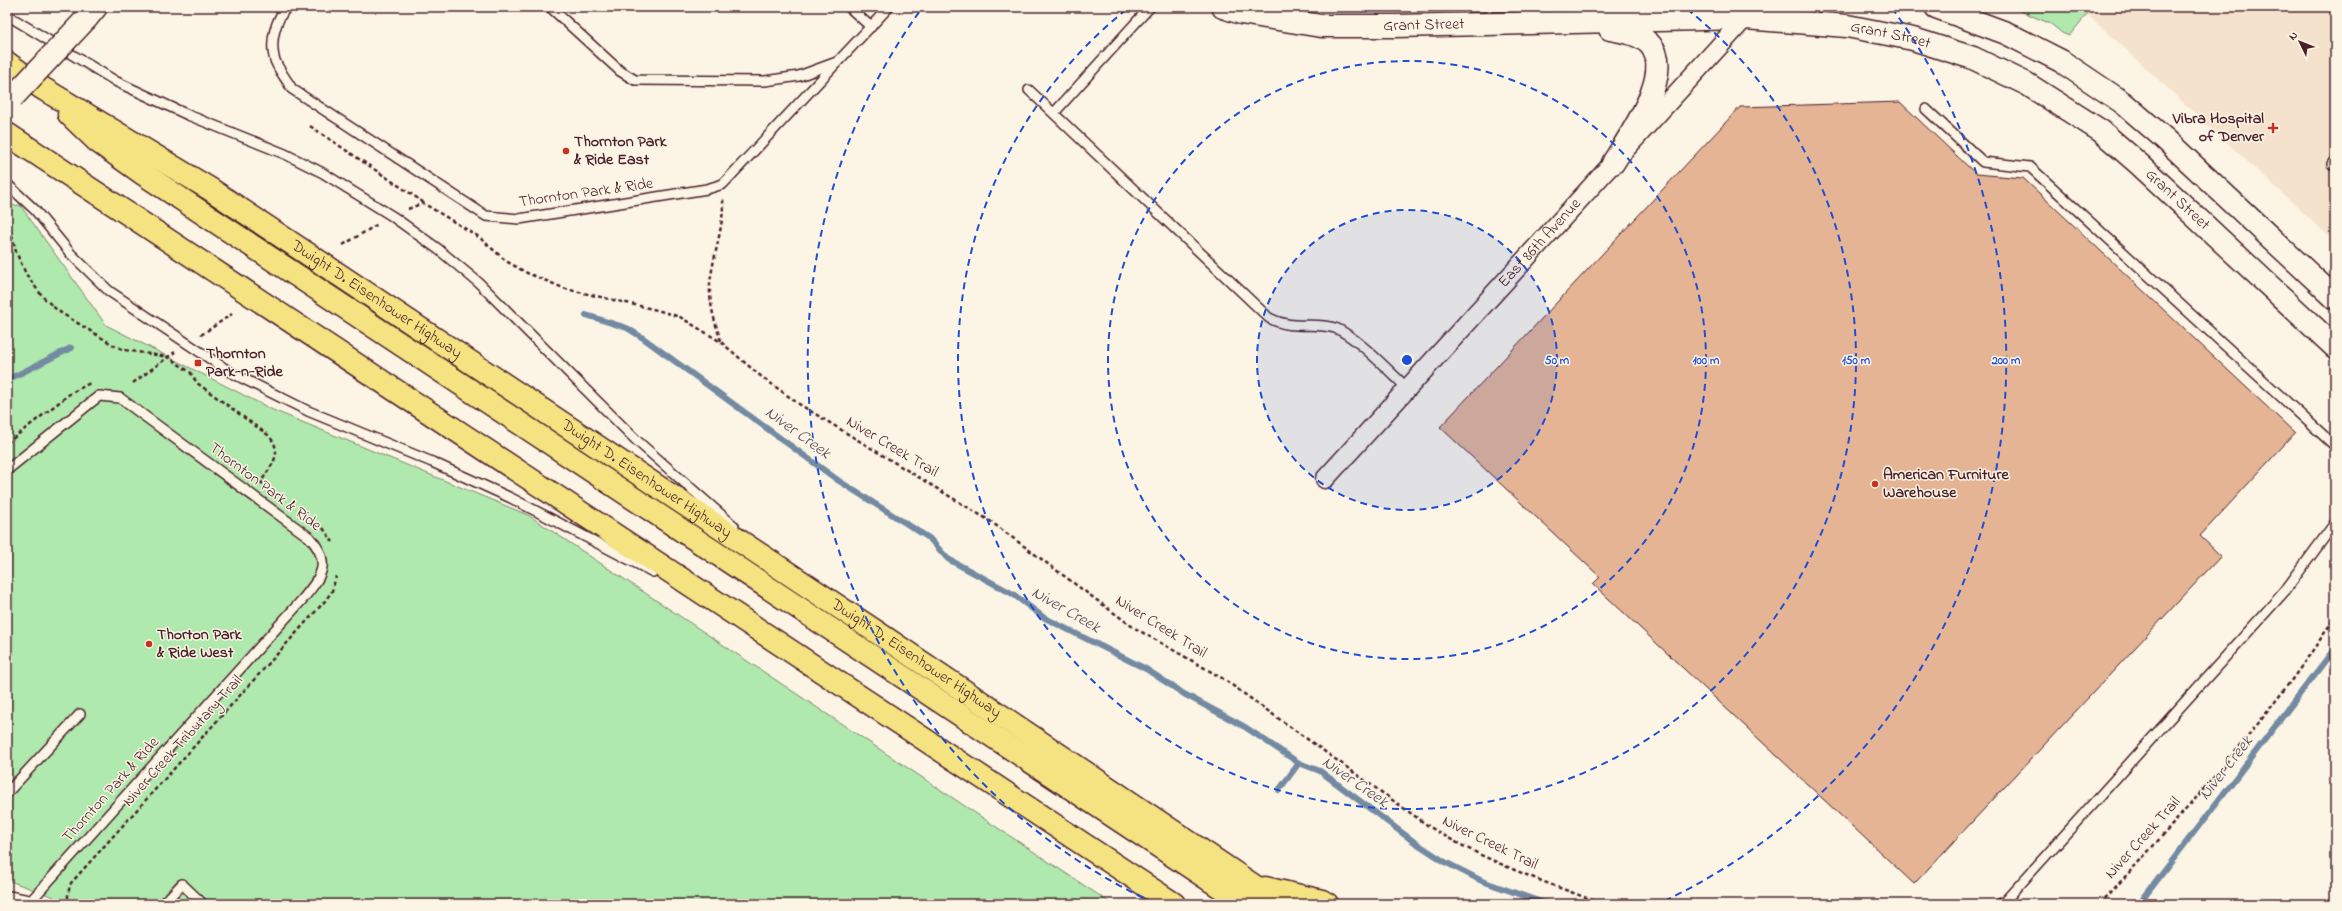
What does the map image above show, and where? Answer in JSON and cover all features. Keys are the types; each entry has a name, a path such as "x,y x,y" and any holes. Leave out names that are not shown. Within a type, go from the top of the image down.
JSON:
{"highway":[{"name":"Dwight D. Eisenhower Highway","path":"7,63 42,88 210,189 800,581 1249,895 1281,904"},
{"path":"42,88 97,141 142,173 1249,895 1322,900 1327,904"},
{"path":"7,134 1174,904"}],"street":[{"name":"Grant Street","path":"1223,7 1248,15 1320,26 1582,23 1750,13 1847,26 1913,39 1973,58 2027,84 2101,131 2335,347"},
{"path":"1936,7 2006,33 2061,61 2122,102 2165,139 2335,298"},
{"path":"10,101 91,13"},
{"name":"East 86th Avenue","path":"1325,479 1750,13"},
{"path":"1582,23 1634,34 1646,40 1655,51 1658,64 1658,80 1613,163"},
{"path":"7,900 27,904"}],"lane":[{"name":"Thornton Park & Ride","path":"287,7 282,13 273,35 274,58 292,89 486,216 519,219 707,189 723,184"},
{"path":"550,7 620,71 635,80 765,81 799,76 839,62"},
{"path":"849,7 871,27"},
{"path":"723,184 889,7"},
{"path":"1054,113 1150,7"},
{"path":"7,15 117,82 177,110 285,154 323,173 392,216 479,283 636,440 800,581"},
{"path":"1029,90 1269,318 1292,326 1326,326 1343,332 1408,389"},
{"path":"1926,109 1983,162 2030,166 2335,446"},
{"path":"7,184 35,210 71,254 109,291 230,372 308,411 432,462 511,498 582,534 769,636"},
{"name":"Thornton Park & Ride","path":"7,470 99,396 120,398 309,537 322,555 323,565 315,584 302,600 27,904"},
{"path":"2000,904 2005,901 2284,592 2335,523"},
{"path":"7,793 80,714"},
{"path":"163,904 182,884 203,904"}],"path":[{"path":"310,126 424,202"},
{"path":"721,342 714,320 710,284 723,217 723,184"},
{"path":"7,215 20,263 42,296 58,311 84,328 125,350"},
{"name":"Niver Creek Trail","path":"479,237 506,261 527,273 566,289 657,310 680,317 721,342 758,374 799,404 990,521 1134,627 1228,682 1430,827 1455,842 1507,868 1603,904"},
{"path":"133,383 168,357 190,372 197,383 268,435 275,442 276,455 261,482 267,487"},
{"path":"318,524 334,544"},
{"name":"Niver Creek Tributary Trail","path":"65,904 68,901 68,893 71,883 325,601 332,591 337,571"},
{"name":"Niver Creek Trail","path":"2100,904 2225,765 2316,646 2335,617"}],"shaded area":[{"name":"Vibra Hospital of Denver","path":"2093,7 2335,7 2335,242 2087,14"}],"green space":[{"path":"2011,7 2093,7 2069,36 2062,33 2051,24"},
{"path":"20,205 106,325 273,410 528,515 1112,904 47,904 54,897 7,880 7,206"}],"building":[{"name":"American Furniture Warehouse","path":"1900,102 1976,174 2023,178 2295,433 2200,536 2221,556 1914,884 1593,584 1600,577 1440,427 1740,107"}],"waterway":[{"name":"Niver Creek","path":"586,315 627,328 643,338 839,481 929,538 948,559 1013,594 1043,617 1146,669 1184,694 1245,727 1299,763 1320,771 1413,841 1445,862 1482,881 1547,904"},
{"name":"Niver Creek","path":"7,380 71,348"},
{"name":"Niver Creek","path":"2139,904 2335,648"},
{"path":"1279,790 1299,763"}],"place":[{"name":"Vibra Hospital of Denver","path":"2273,128"},
{"name":"Thornton Park & Ride East","path":"566,151"},
{"name":"Thornton Park-n-Ride","path":"198,363"},
{"name":"American Furniture Warehouse","path":"1875,484"},
{"name":"Thorton Park & Ride West","path":"149,644"}]}
